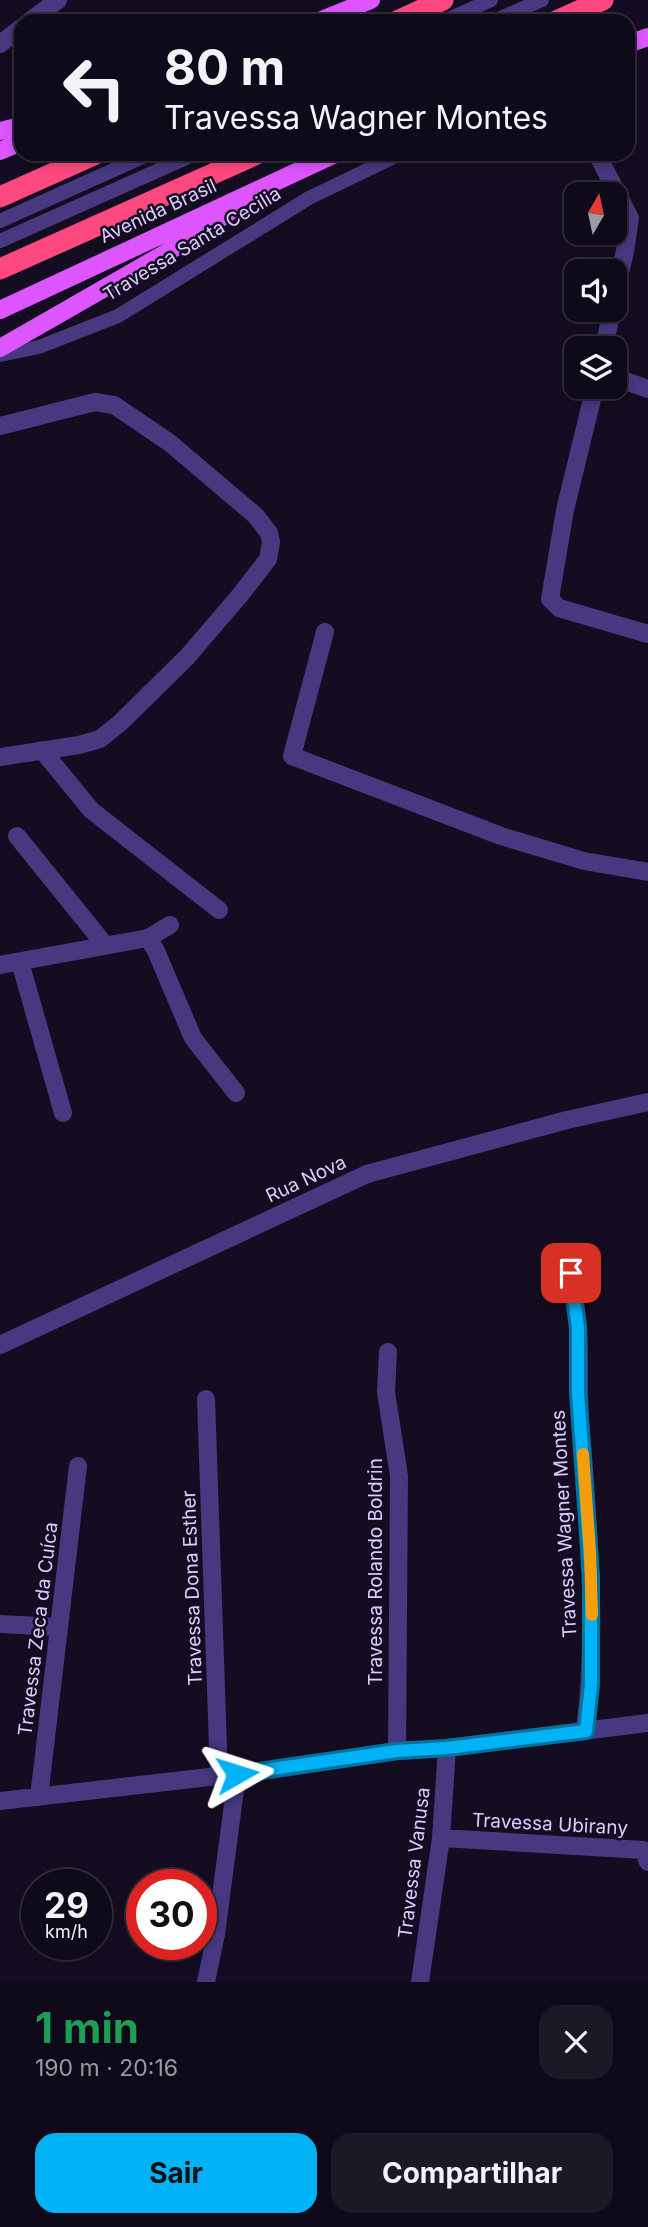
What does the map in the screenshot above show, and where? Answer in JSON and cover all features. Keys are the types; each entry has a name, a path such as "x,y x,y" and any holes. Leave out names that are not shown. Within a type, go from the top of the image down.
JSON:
{"highway":[{"path":"412,14 443,0"},
{"path":"572,14 603,0"},
{"path":"0,197 80,161"},
{"name":"Avenida Brasil","path":"0,269 241,161"}],"main road":[{"path":"336,14 371,0"},
{"name":"Avenida Brasil","path":"0,310 320,161"},
{"path":"0,348 185,242 273,182"}],"street":[{"path":"39,14 58,0"},
{"path":"0,44 14,33"},
{"path":"601,161 630,218 623,259"},
{"path":"627,382 648,389"},
{"path":"592,399 565,510 550,599 559,608 648,634"},
{"path":"0,426 94,402 114,405 170,443 257,516 269,533 271,550 268,559 242,594 196,646 120,723 100,739 79,745 0,757"},
{"path":"325,632 292,755 501,836 584,860 648,872"},
{"path":"42,750 91,810 219,911"},
{"path":"17,836 105,945"},
{"path":"0,965 148,938 170,925"},
{"path":"148,938 193,1038 236,1093"},
{"path":"20,962 63,1112"},
{"name":"Rua Nova","path":"0,1345 367,1174 567,1120 648,1102"},
{"name":"Travessa Wagner Montes","path":"571,1273 578,1328 578,1393 591,1580 591,1685 586,1731"},
{"name":"Travessa Rolando Boldrin","path":"388,1352 386,1392 399,1476 397,1751"},
{"name":"Travessa Dona Esther","path":"206,1399 228,1775 216,1934 206,1982"},
{"name":"Travessa Zeca da Cuíca","path":"39,1797 78,1466"},
{"path":"0,1624 59,1627"},
{"path":"0,1801 228,1775 397,1751 447,1748 648,1723"},
{"name":"Travessa Vanusa","path":"420,1982 441,1838 447,1748"},
{"name":"Travessa Ubirany","path":"441,1838 643,1850 648,1862"}],"lane":[{"path":"460,14 491,0"},
{"path":"510,14 542,0"},
{"path":"0,221 133,161"},
{"path":"0,241 179,161"},
{"name":"Travessa Santa Cecilia","path":"0,355 39,347 118,316 309,198 386,161"}],"slow traffic":[{"path":"583,1454 592,1615"}],"route":[{"path":"237,1774 397,1751 447,1748 586,1731 593,1622 578,1393 578,1328 571,1273"}]}
